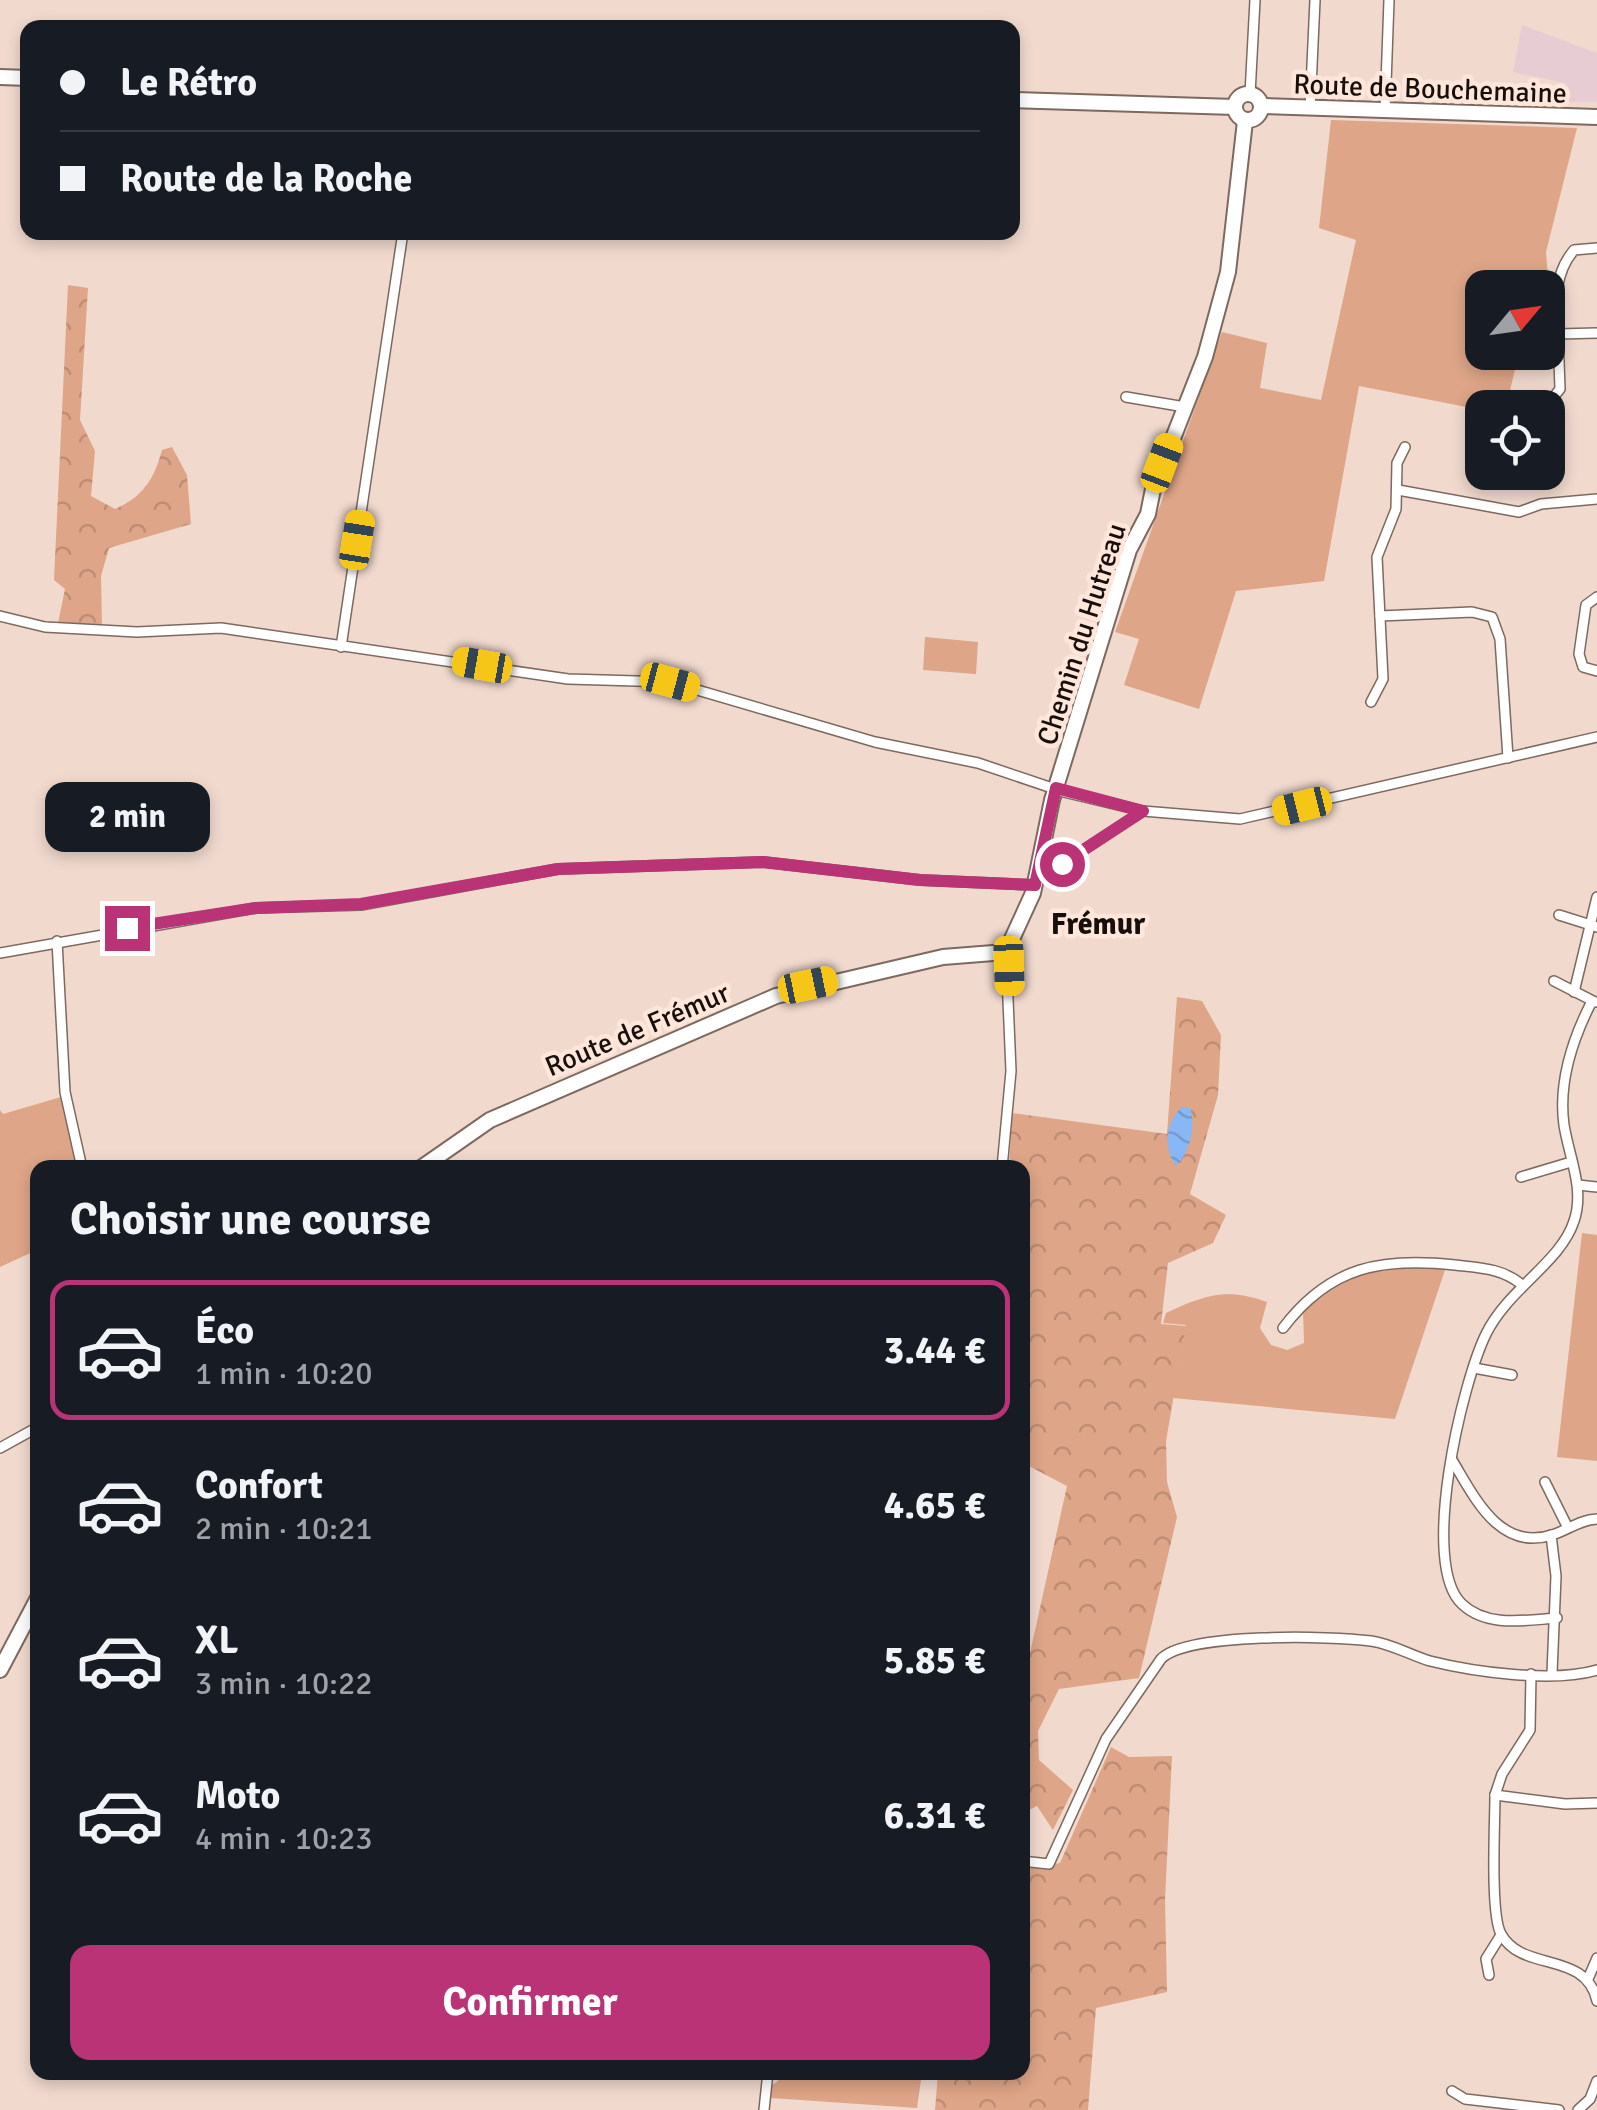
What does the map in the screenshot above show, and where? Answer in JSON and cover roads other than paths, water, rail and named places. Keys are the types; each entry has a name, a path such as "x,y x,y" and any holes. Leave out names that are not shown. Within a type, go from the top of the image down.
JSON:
{"street":[{"path":"1020,100 1234,107 1250,94 1255,0"},
{"path":"1310,109 1315,0"},
{"path":"1385,112 1389,0"},
{"name":"Route de Bouchemaine","path":"1250,94 1260,98 1262,106"},
{"name":"Route de Bouchemaine","path":"1244,121 1262,106 1597,118"},
{"path":"1234,107 1244,121"},
{"name":"Chemin du Hutreau","path":"1003,1160 1011,1071 1006,952 1019,932 1036,878 1056,788 1129,550 1148,514 1153,489 1205,357 1228,272 1244,121"},
{"path":"340,648 403,240"},
{"path":"1562,270 1574,250 1597,248"},
{"path":"1565,334 1597,332"},
{"path":"1126,397 1184,407"},
{"path":"1371,702 1382,679 1377,557 1396,509 1397,463 1405,447"},
{"path":"1398,490 1518,512 1540,504 1597,499"},
{"path":"1597,597 1586,606 1579,654 1583,666 1597,671"},
{"path":"1380,616 1472,612 1492,617 1500,639 1508,758"},
{"path":"0,616 45,627 136,632 221,628 568,679 670,682 875,742 978,763 1143,811 1240,819 1597,737"},
{"path":"0,953 256,908 361,904 558,869 763,862 920,880 1036,878 1143,811"},
{"path":"1574,992 1594,926 1597,897"},
{"path":"1560,916 1594,926"},
{"path":"57,941 65,1092 80,1160"},
{"name":"Route de Frémur","path":"432,1160 490,1120 776,996 943,957 1006,952"},
{"path":"1554,981 1594,1002 1578,1029 1563,1095 1578,1207 1567,1238 1520,1284 1486,1334 1452,1460 1441,1545 1442,1567 1454,1595 1473,1612 1507,1622 1556,1618"},
{"path":"1522,1176 1571,1162"},
{"path":"1578,1185 1597,1187"},
{"path":"1283,1328 1321,1291 1380,1262 1412,1261 1506,1272 1520,1284"},
{"path":"1474,1368 1512,1375"},
{"path":"0,1448 30,1431"},
{"path":"1452,1460 1473,1497 1501,1528 1514,1534 1551,1535 1567,1526 1597,1519"},
{"path":"1545,1482 1567,1526"},
{"path":"1551,1535 1556,1618 1552,1673"},
{"path":"0,1670 30,1613"},
{"path":"1030,1862 1048,1864 1106,1739 1167,1652 1196,1644 1247,1640 1342,1639 1392,1646 1428,1660 1531,1674 1597,1670"},
{"path":"1531,1674 1530,1730 1502,1774 1495,1795 1497,1920 1501,1936 1518,1949 1588,1979"},
{"path":"1495,1795 1565,1804 1597,1803"},
{"path":"1490,1975 1486,1960 1501,1936"},
{"path":"1597,1958 1588,1979 1597,2002"},
{"path":"764,2110 767,2080"},
{"path":"1578,2110 1590,2099 1597,2080"},
{"path":"1452,2091 1465,2099 1559,2110"}],"water":[{"path":"1182,1107 1190,1107 1192,1130 1185,1154 1176,1166 1169,1151 1168,1135 1172,1120"}],"district":[{"name":"Frémur","path":"1098,924"}]}
